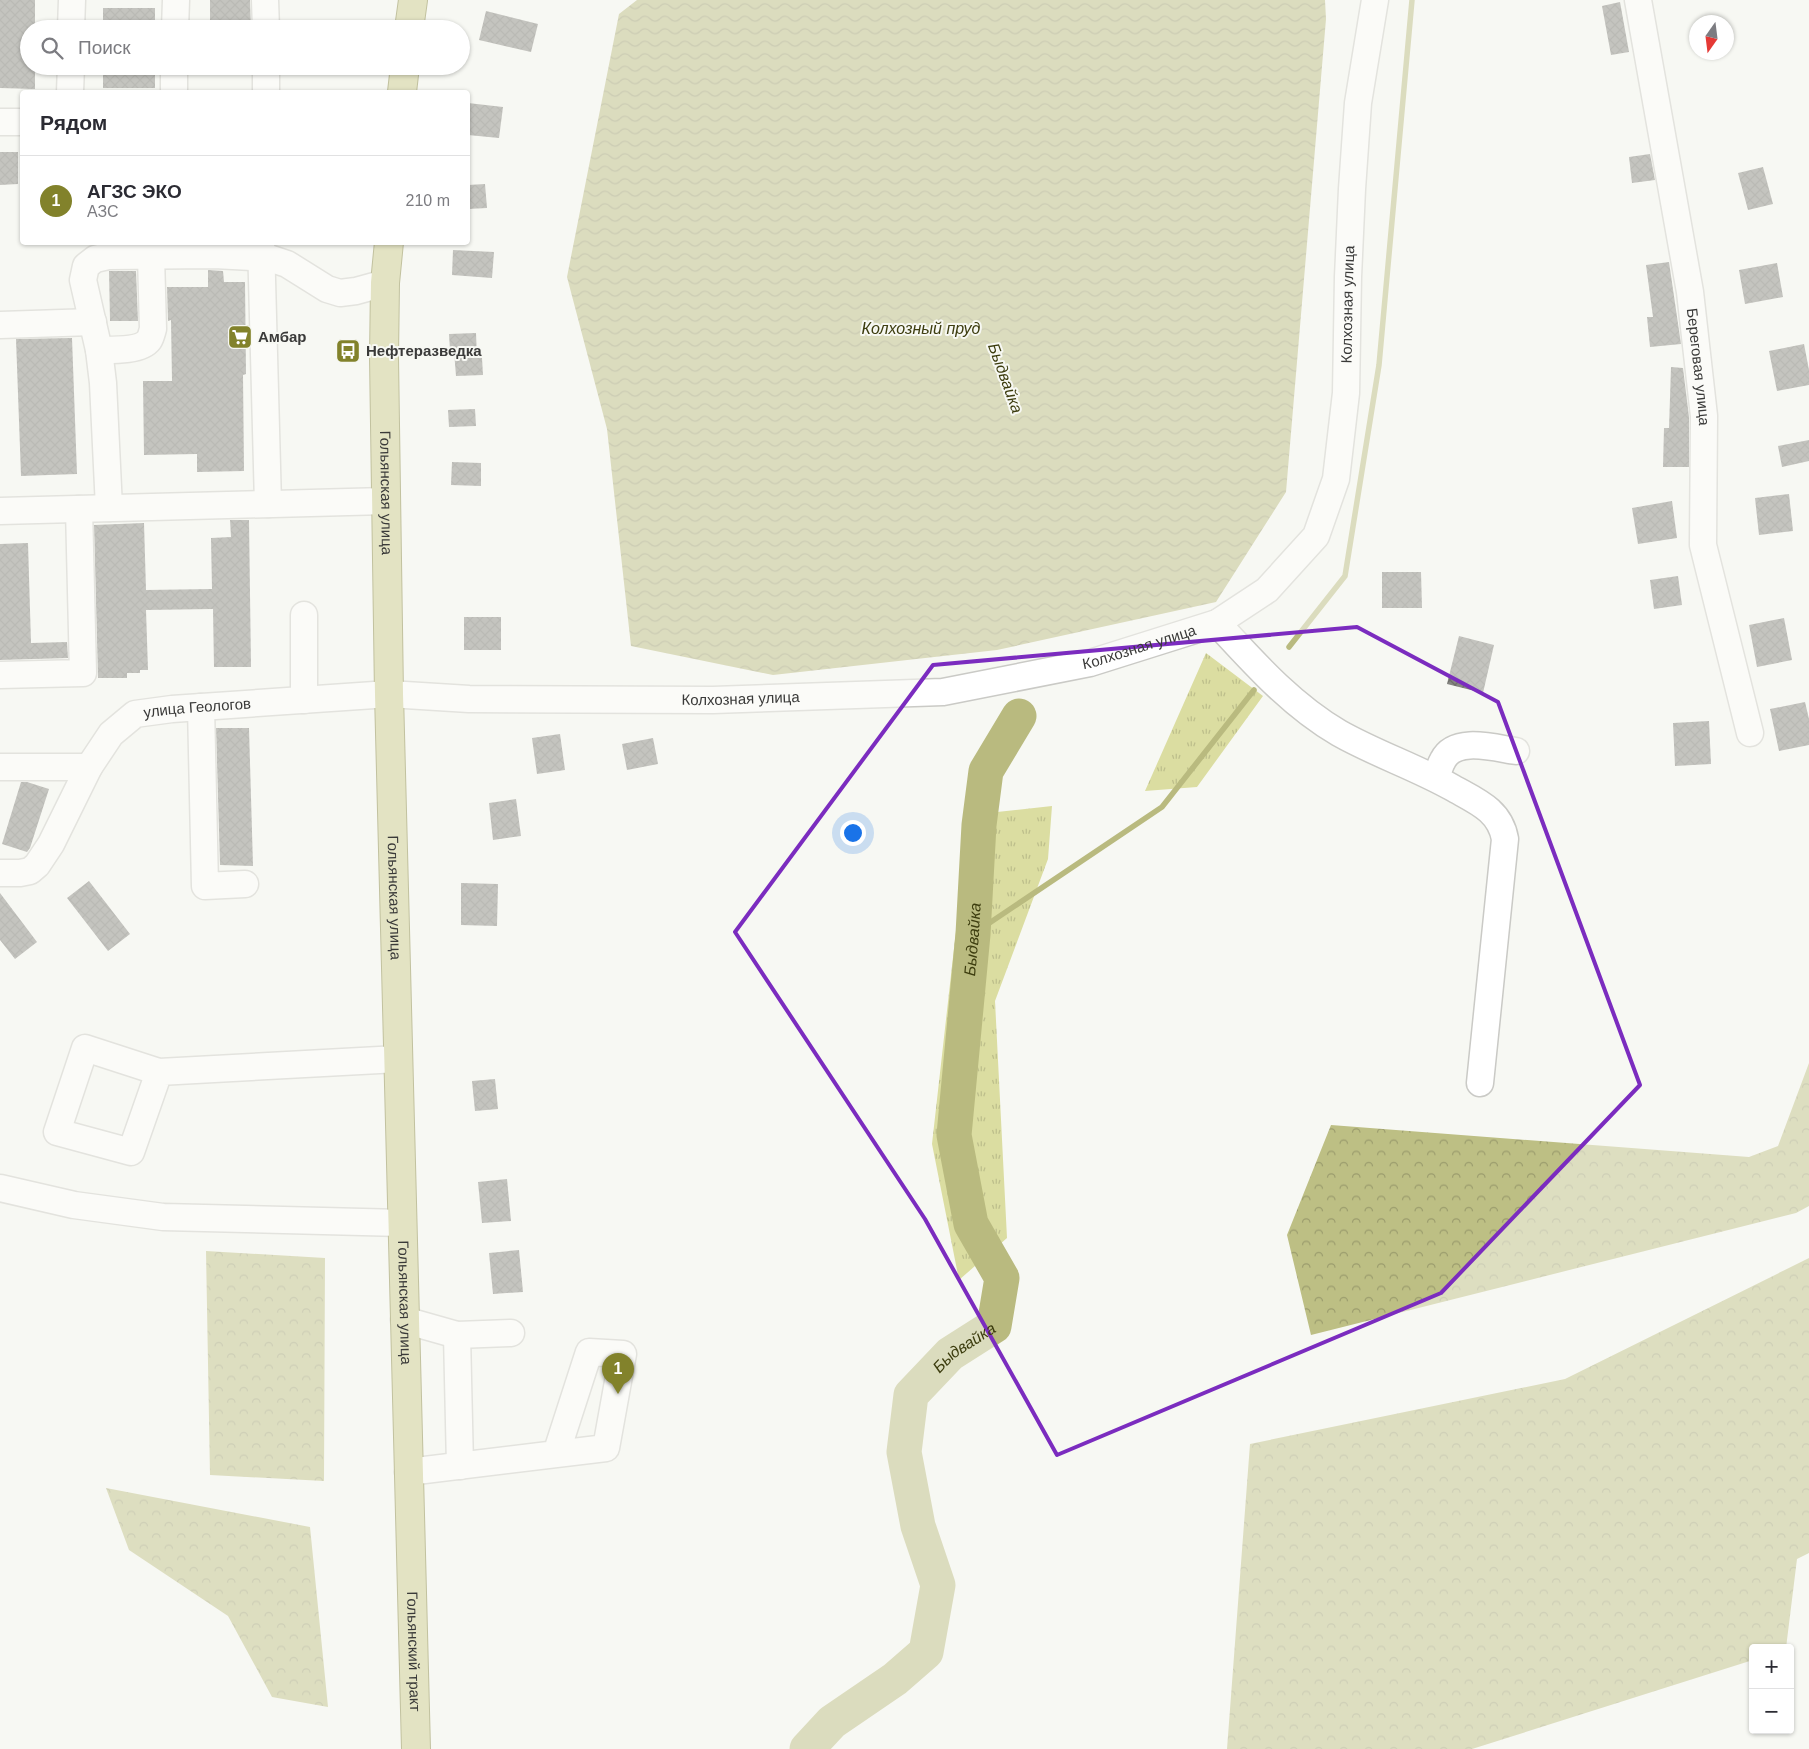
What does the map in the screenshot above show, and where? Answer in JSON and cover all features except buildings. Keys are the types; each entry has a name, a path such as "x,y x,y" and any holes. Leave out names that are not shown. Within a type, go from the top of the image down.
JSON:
{"main road":[{"path":"411,20 414,0"},
{"path":"402,90 404,75"},
{"name":"Гольянская улица","path":"389,245 385,283 384,357 389,694 410,1554"},
{"name":"Гольянский тракт","path":"410,1554 416,1749"}],"street":[{"path":"71,20 72,0"},
{"path":"175,20 176,0"},
{"path":"265,0 266,20"},
{"name":"Колхозная улица","path":"389,694 469,699 713,700 944,692 1090,663 1218,623 1268,590 1316,536 1336,479 1346,393 1349,257 1358,103 1375,0"},
{"name":"Береговая улица","path":"1638,0 1690,292 1704,416 1703,545 1750,733"},
{"path":"70,90 71,75"},
{"path":"174,75 174,90"},
{"path":"266,75 266,90"},
{"path":"0,122 20,122"},
{"path":"261,250 269,258 287,264 327,289 340,292 356,291 385,283"},
{"path":"109,508 103,384 99,350 83,280 86,266 95,259 108,256 214,255 261,250"},
{"path":"261,250 268,504"},
{"path":"99,350 126,349 144,345 150,339 153,328 151,256"},
{"path":"0,325 93,322"},
{"path":"0,511 386,501"},
{"path":"0,675 83,673 79,509"},
{"path":"304,615 304,700"},
{"path":"1218,623 1251,660 1288,696 1323,723 1358,743 1436,778 1480,803 1494,815 1503,828 1505,839 1480,1083"},
{"name":"улица Геологов","path":"0,872 20,873 30,871 37,865 51,844 89,767 111,734 135,714 201,707 389,694"},
{"path":"201,707 205,886 245,884"},
{"path":"1436,778 1443,758 1452,749 1463,745 1516,751"},
{"path":"1,771 89,767"},
{"path":"159,1072 398,1059"},
{"path":"0,1188 74,1206 163,1217 402,1223"},
{"path":"404,1320 456,1335 511,1333"},
{"path":"456,1335 460,1466"},
{"path":"408,1472 556,1454"}],"highlighted area":[{"path":"1357,627 1498,702 1640,1085 1441,1293 1057,1455 925,1219 735,932 933,665"}],"green space":[{"path":"1206,653 1263,696 1197,787 1145,791"},
{"path":"1052,806 1048,859 995,1001 1007,1238 959,1280 932,1144 969,815"},
{"path":"1809,1063 1809,1206 1796,1213 1311,1335 1287,1235 1331,1125 1749,1157 1778,1146"},
{"path":"206,1251 325,1258 324,1481 210,1475"},
{"path":"1809,1258 1809,1553 1797,1559 1786,1644 1749,1644 1749,1661 1472,1749 1227,1749 1250,1444 1565,1379"},
{"path":"106,1488 310,1527 328,1707 272,1697 228,1616 129,1550"}],"water":[{"name":"Колхозный пруд","path":"637,0 1325,0 1326,19 1286,492 1216,602 997,650 773,675 631,646 607,429 567,277 619,14"}],"waterway":[{"path":"1289,647 1345,576 1379,365 1412,0"},
{"path":"973,934 1162,807 1254,690"},
{"name":"Быдвайка","path":"807,1749 832,1722 895,1679 926,1652 938,1585 918,1526 904,1452 911,1395 950,1354 994,1326 1002,1278 971,1224 954,1135 973,934 979,825 986,771 1019,716"}],"place":[{"name":"Амбар","path":"240,337"},
{"name":"Нефтеразведка","path":"348,351"},
{"name":"АГЗС ЭКО","path":"618,1394"}]}
